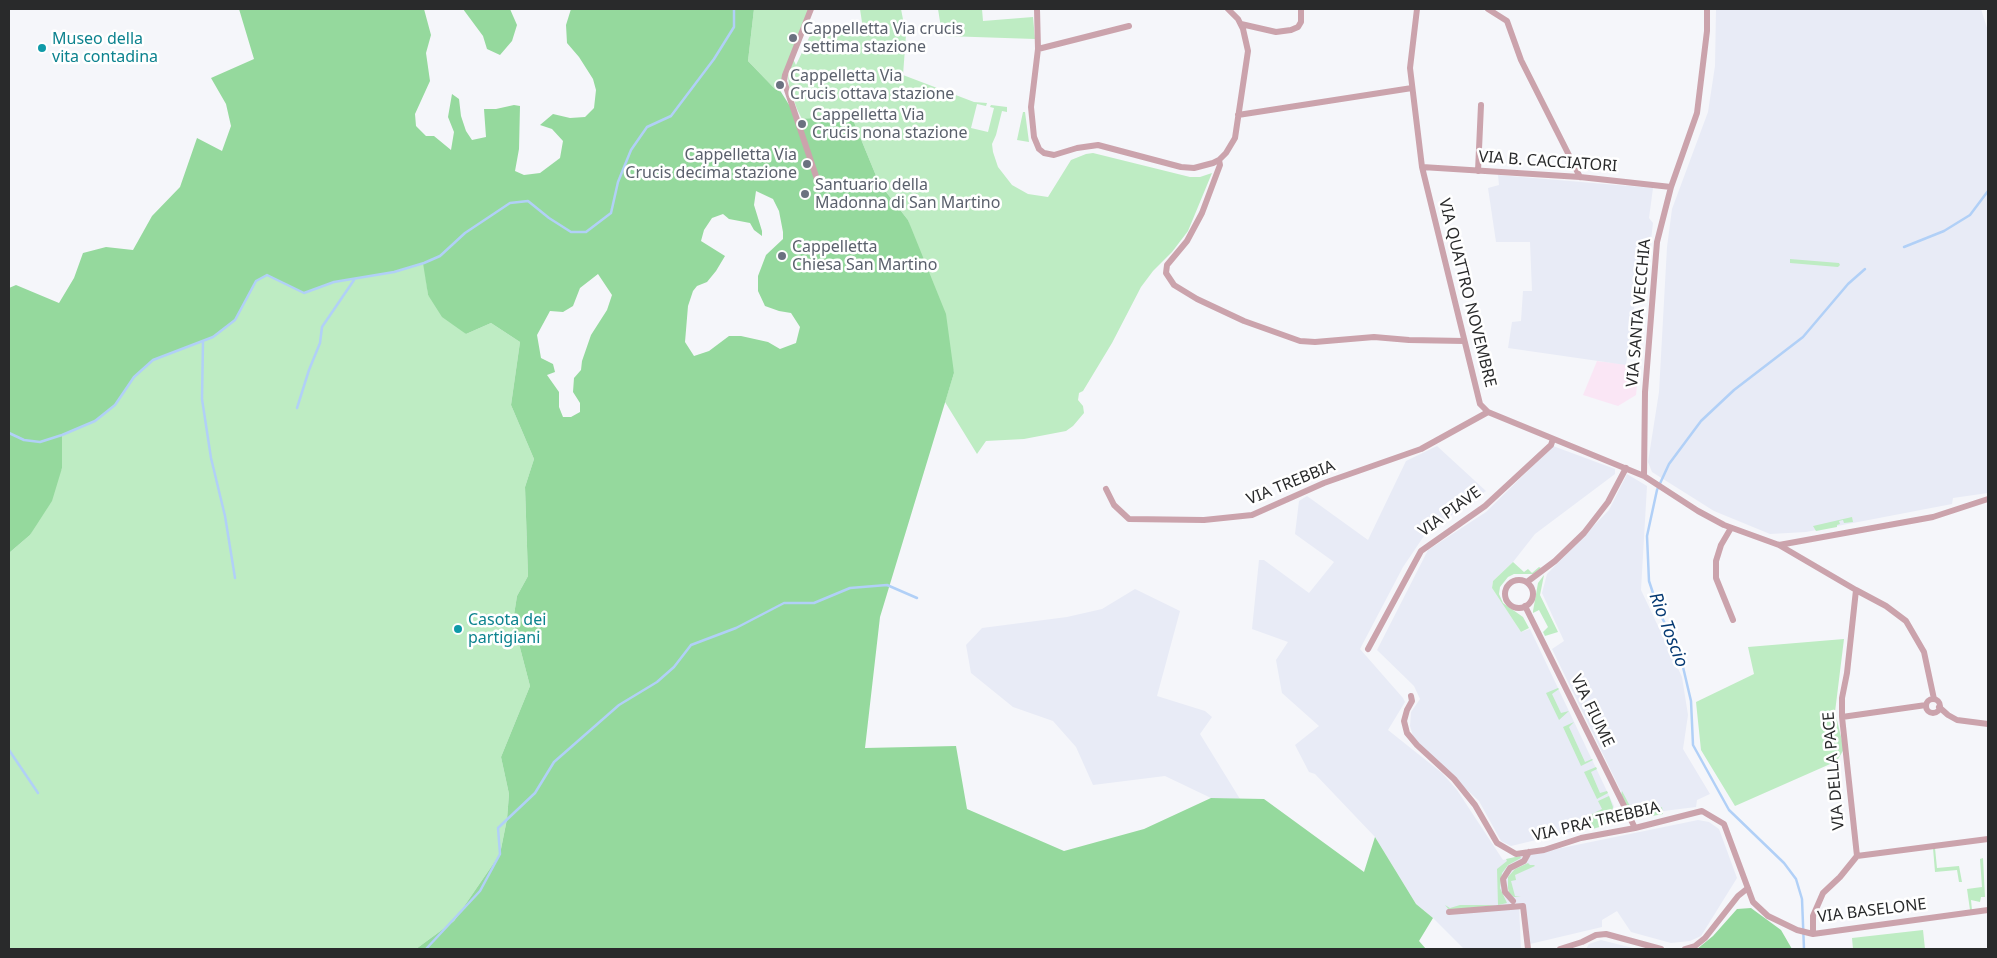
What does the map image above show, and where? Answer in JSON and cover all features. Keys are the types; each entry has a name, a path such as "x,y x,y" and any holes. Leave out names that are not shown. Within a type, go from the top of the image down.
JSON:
{"street":[{"path":"811,9 784,81 819,185"},
{"path":"1036,9 1038,49 1031,107 1036,144 1039,149 1049,155 1054,155 1076,148 1098,145 1181,167 1194,168 1219,160 1226,153 1235,138 1248,51 1247,39 1240,24 1228,9"},
{"path":"1240,24 1276,32 1291,30 1298,27 1301,22 1301,9"},
{"name":"VIA QUATTRO NOVEMBRE","path":"1417,9 1410,68 1422,168 1480,404 1488,412 1644,476 1698,512 1731,528 1779,545"},
{"path":"1488,9 1507,21 1521,60 1580,177"},
{"name":"VIA SANTA VECCHIA","path":"1644,476 1646,392 1657,242 1671,187 1698,113 1707,30 1707,9"},
{"path":"1038,49 1129,26"},
{"path":"1238,115 1412,88"},
{"path":"1478,171 1481,104"},
{"path":"1219,160 1220,165 1202,213 1187,241 1167,265 1166,273 1174,285 1197,299 1244,321 1300,340 1315,342 1374,337 1464,341"},
{"name":"VIA B. CACCIATORI","path":"1422,168 1580,177 1671,187"},
{"name":"VIA TREBBIA","path":"1106,488 1114,505 1129,519 1204,520 1252,515 1324,483 1421,448 1488,412"},
{"name":"VIA PIAVE","path":"1368,649 1421,551 1485,506 1551,445 1553,439"},
{"path":"1527,582 1555,561 1584,533 1608,502 1626,468"},
{"path":"1779,545 1932,517 1988,499"},
{"path":"1731,528 1721,545 1716,561 1716,578 1733,620"},
{"path":"1779,545 1886,606 1906,622 1924,652 1934,699 1939,707 1953,718 1988,724"},
{"path":"1522,580 1527,582 1533,591 1532,598 1525,606 1520,608 1511,605 1507,601 1505,591 1512,582 1522,580"},
{"name":"VIA DELLA PACE","path":"1856,590 1847,673 1842,698 1842,717 1857,856"},
{"name":"VIA FIUME","path":"1525,606 1635,828"},
{"name":"VIA PRA' TREBBIA","path":"1411,696 1412,701 1404,721 1407,733 1417,745 1454,779 1475,805 1497,843 1516,854 1544,850 1580,838 1635,828 1702,811 1724,824 1748,888"},
{"path":"1842,717 1926,705 1929,700 1934,699"},
{"path":"1926,705 1926,708 1931,712 1936,711 1939,707"},
{"path":"1811,933 1813,916 1823,893 1857,856 1988,839"},
{"path":"1513,901 1505,892 1503,879 1510,868 1524,861 1529,852"},
{"path":"1687,949 1695,946 1705,938 1738,896 1748,888"},
{"name":"VIA BASELONE","path":"1748,888 1753,902 1768,916 1797,930 1811,933 1988,910"},
{"path":"1449,912 1523,906 1528,949"},
{"path":"1560,949 1596,935 1606,934 1661,949"}],"shaded area":[{"path":"1716,9 1981,9 1988,31 1988,493 1953,498 1952,504 1806,532 1770,534 1714,511 1652,472 1648,462 1659,392 1667,247 1672,209 1708,112 1715,66"},
{"path":"1498,175 1653,188 1649,218 1653,223 1648,265 1638,266 1634,309 1640,309 1639,319 1632,319 1626,365 1508,348 1512,322 1521,321 1523,291 1532,291 1530,242 1496,242 1488,188 1499,185"},
{"path":"1597,361 1639,366 1636,395 1618,406 1583,395"},
{"path":"1437,446 1486,491 1426,533 1403,567 1360,649 1405,702 1388,730 1442,773 1457,790 1503,860 1698,820 1709,822 1719,829 1737,878 1701,936 1690,941 1671,943 1631,932 1617,911 1602,920 1602,927 1530,944 1525,904 1519,905 1521,949 1464,949 1416,904 1375,837 1315,774 1309,772 1295,745 1319,726 1282,693 1276,660 1288,642 1252,629 1259,560 1264,560 1309,593 1334,562 1295,534 1299,501 1307,496 1368,540 1406,461"},
{"path":"1553,446 1615,469 1615,474 1535,534 1513,562 1493,581 1492,588 1521,632 1530,629 1614,806 1611,822 1511,846 1501,841 1479,801 1430,756 1413,736 1410,726 1411,712 1420,699 1414,686 1377,650 1428,550 1486,512"},
{"path":"1627,474 1647,486 1641,590 1682,677 1688,715 1683,749 1710,794 1697,800 1696,807 1639,814 1629,808 1552,649 1564,641 1542,593 1547,574 1609,510"},
{"path":"1135,589 1180,611 1157,696 1205,711 1212,717 1200,734 1240,799 1211,798 1165,776 1093,785 1076,747 1053,721 1013,707 971,673 966,645 982,628 1067,617 1102,609"},
{"path":"1601,940 1637,949 1586,949 1589,944"}],"green space":[{"path":"239,9 424,9 431,35 426,53 430,81 415,114 416,126 426,136 434,136 451,150 454,132 448,117 452,94 459,99 461,116 466,131 472,140 486,137 484,109 520,106 519,149 515,171 524,175 540,173 560,158 563,141 552,129 540,125 553,114 570,118 585,117 594,108 596,90 593,79 579,57 567,43 566,25 571,9 754,9 748,61 775,89 781,92 798,119 831,117 849,110 879,183 908,220 946,314 954,373 880,617 865,748 956,746 967,809 1064,851 1144,829 1211,798 1264,799 1364,872 1375,837 1416,904 1433,918 1419,941 1426,949 416,949 454,921 500,854 507,819 509,794 501,757 530,686 513,621 517,596 528,576 525,487 534,459 511,405 520,342 491,323 466,334 442,317 428,295 423,263 394,272 334,282 304,293 267,275 256,281 235,320 213,337 153,360 134,377 115,405 95,421 62,435 62,468 52,501 30,535 9,553 9,288 16,285 59,303 74,278 83,253 106,247 133,250 152,216 180,187 197,138 222,151 231,126 226,104 211,78 254,59","holes":["756,191 773,199 779,211 783,232 783,239 766,255 758,276 758,291 765,306 791,313 800,327 796,343 780,349 768,342 741,336 729,336 709,351 694,356 685,342 688,306 693,291 697,286 707,282 725,256 701,241 704,230 712,218 723,214 729,219 750,223 754,230 762,236 754,205","598,274 612,295 607,310 591,335 582,361 581,370 574,378 573,392 580,403 580,412 571,417 563,417 559,407 559,392 547,375 555,372 553,364 541,358 537,335 550,311 563,312 573,306 580,288"]},
{"path":"463,9 510,9 517,25 512,41 500,55 487,49 483,36"},
{"path":"754,9 809,9 782,77 781,92 775,89 748,61"},
{"path":"860,9 901,9 906,35 903,75 974,102 987,103 986,106 977,104 971,128 988,132 994,108 990,107 991,105 1007,107 1007,112 1002,111 992,144 993,152 998,167 1012,185 1028,194 1048,197 1071,160 1093,153 1190,177 1200,177 1212,173 1188,231 1141,287 1112,343 1083,391 1079,393 1078,400 1083,406 1084,413 1066,431 1024,439 986,441 977,454 945,402 954,373 908,220 879,183 849,110 831,117 802,119 797,109 789,86 788,75 793,59 796,65 816,23 863,29"},
{"path":"938,9 982,9 983,21 1033,17 1035,39 945,36 941,28"},
{"path":"1023,112 1025,112 1029,142 1017,140"},
{"path":"1790,259 1839,263 1840,265 1838,267 1790,263"},
{"path":"424,263 428,295 466,334 491,323 520,342 511,405 534,459 525,487 528,576 517,596 513,621 530,686 501,757 509,794 507,819 500,854 454,921 416,949 9,949 9,553 30,535 62,468 62,435 95,421 115,405 134,377 153,360 213,337 235,320 256,281 267,275 304,293 334,282 394,272"},
{"path":"1852,517 1853,522 1844,523 1843,520 1839,521 1840,524 1837,527 1816,531 1813,526"},
{"path":"1513,562 1524,572 1528,569 1532,573 1539,567 1541,568 1533,574 1514,574 1508,577 1500,587 1499,594 1503,603 1523,617 1529,628 1521,632 1492,588 1493,581"},
{"path":"1544,575 1540,595 1558,632 1545,636 1543,632 1548,627 1539,610 1533,613 1538,583"},
{"path":"1844,639 1835,712 1844,749 1837,761 1735,806 1701,750 1696,702 1754,674 1748,647"},
{"path":"1558,688 1552,694 1561,713 1569,711 1559,720 1546,693"},
{"path":"1574,722 1569,727 1585,762 1593,760 1581,766 1563,727"},
{"path":"1596,767 1597,769 1591,772 1600,793 1607,791 1608,793 1597,799 1584,772"},
{"path":"1622,791 1630,806 1637,812 1647,814 1662,807 1663,814 1647,817 1636,814 1628,808 1621,795"},
{"path":"1609,796 1613,807 1611,817 1603,826 1589,830 1582,819 1602,809 1598,801"},
{"path":"1933,848 1935,848 1937,868 1959,866 1962,882 1959,882 1957,870 1935,872"},
{"path":"1520,856 1521,858 1508,865 1502,873 1500,888 1507,903 1498,905 1497,869 1507,861 1506,859"},
{"path":"1983,858 1985,897 1981,897 1980,902 1971,900 1972,910 1970,910 1967,889 1982,887 1980,859"},
{"path":"1528,863 1535,866 1515,875 1516,880 1511,881 1515,896 1521,896 1514,897 1509,893 1508,877 1515,869"},
{"path":"1445,905 1450,908 1460,905 1498,905 1449,910"},
{"path":"1751,908 1781,930 1792,949 1697,949 1713,936 1737,909"},
{"path":"1923,930 1925,949 1853,949 1852,938"}],"waterway":[{"path":"9,433 24,440 40,442 95,421 115,405 134,377 153,360 213,337 235,320 256,281 267,275 304,293 334,282 394,272 440,256 465,233 510,203 528,201 549,218 571,232 586,232 611,213 618,182 631,150 647,127 671,116 714,59 734,27 734,9"},
{"name":"Rio Toscio","path":"1904,247 1944,231 1970,215 1988,191"},
{"name":"Rio Toscio","path":"1804,949 1802,899 1796,879 1784,863 1729,810 1693,745 1691,701 1679,650 1660,614 1649,581 1647,536 1657,490 1669,464 1701,421 1734,390 1803,337 1848,284 1865,269"},
{"path":"297,408 320,343 322,327 354,280"},
{"path":"203,342 202,399 211,458 225,516 235,578"},
{"path":"426,949 480,891 500,854 498,828 535,793 554,762 619,705 657,682 674,667 691,645 736,628 784,603 814,603 850,588 887,585 917,598"},
{"path":"9,750 38,793"}],"place":[{"name":"Cappelletta Via crucis settima stazione","path":"793,38"},
{"name":"Museo della vita contadina","path":"42,48"},
{"name":"Cappelletta Via Crucis ottava stazione","path":"780,85"},
{"name":"Cappelletta Via Crucis nona stazione","path":"802,124"},
{"name":"Cappelletta Via Crucis decima stazione","path":"807,164"},
{"name":"Santuario della Madonna di San Martino","path":"805,194"},
{"name":"Cappelletta Chiesa San Martino","path":"782,256"},
{"name":"Casota dei partigiani","path":"458,629"}]}
